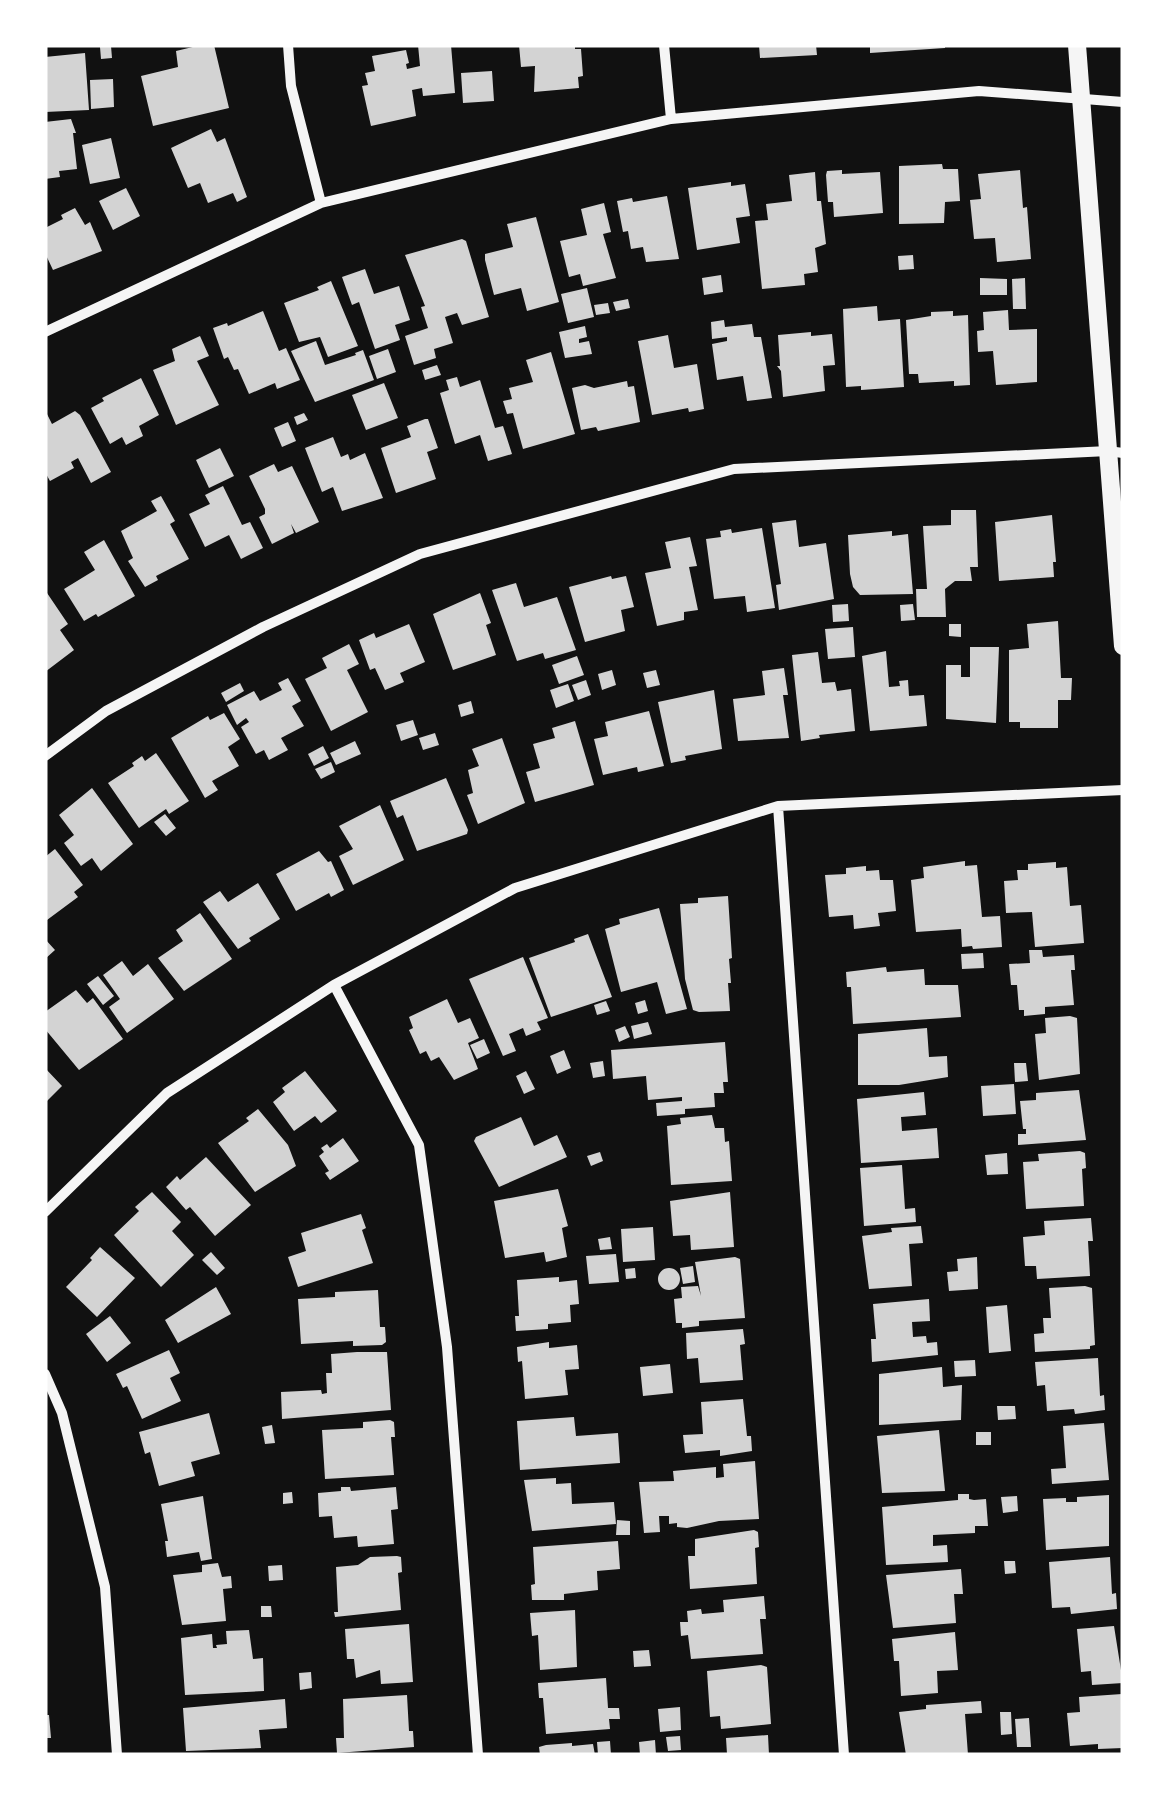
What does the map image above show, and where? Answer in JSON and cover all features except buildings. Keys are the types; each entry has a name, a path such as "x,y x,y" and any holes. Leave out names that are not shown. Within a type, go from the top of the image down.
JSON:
{"street":[{"path":"288,45 292,86 321,203"},
{"path":"664,45 671,120"},
{"path":"1077,45 1116,452 1123,646"},
{"path":"45,332 321,203 671,120 979,92 1123,102"},
{"path":"45,756 106,711 140,692 262,627 420,554 734,469 1116,452"},
{"path":"45,1212 168,1093 334,985 515,888 778,806 1123,790"},
{"path":"778,806 844,1755"},
{"path":"334,985 419,1144 447,1346 478,1755"},
{"path":"45,1374 62,1412 105,1587 117,1755"}]}
